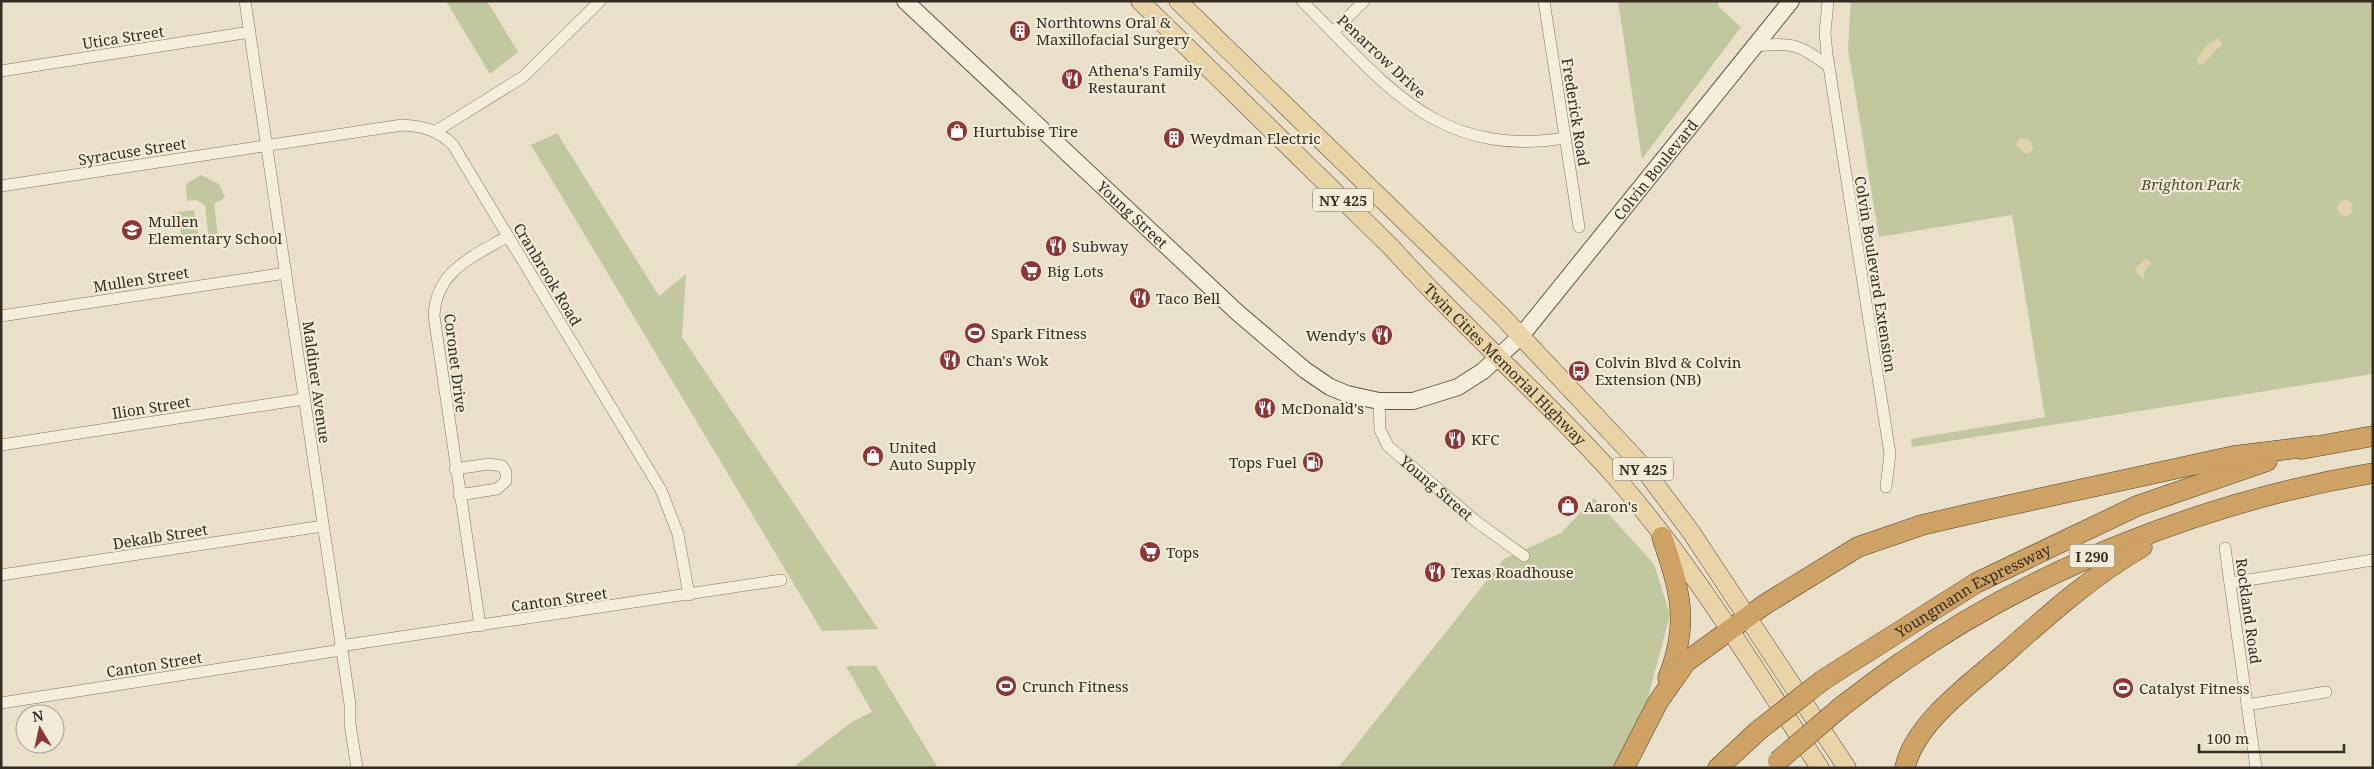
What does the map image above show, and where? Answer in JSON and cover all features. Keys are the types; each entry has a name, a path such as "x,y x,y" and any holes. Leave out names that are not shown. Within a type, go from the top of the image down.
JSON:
{"highway":[{"name":"Youngmann Expressway","path":"1718,768 1759,730 1823,680 1976,583 2137,506 2314,446 2373,436"},
{"path":"1658,702 1686,662 1748,616 1858,546 1922,525 2234,456 2314,446"},
{"name":"Youngmann Expressway","path":"1774,764 1841,708 1903,661 1981,613 2081,560 2191,518 2278,492 2373,473"},
{"path":"1905,768 1907,758 1924,730 1946,705 2033,628 2113,565 2191,518"},
{"path":"1624,768 1658,702 1677,651 1681,621 1681,600 1662,537"}],"main road":[{"name":"Twin Cities Memorial Highway","path":"1140,1 1499,357 1612,473 1662,537 1729,631 1820,768"},
{"name":"Twin Cities Memorial Highway","path":"1178,1 1521,336 1637,460 1691,532 1847,768"}],"street":[{"name":"Maldiner Avenue","path":"245,1 341,648 357,768"},
{"path":"436,131 524,77 600,1"},
{"name":"Young Street","path":"905,1 1238,313 1296,363 1330,387 1347,394 1379,401 1413,401 1436,395 1458,387 1499,357 1521,336"},
{"name":"Penarrow Drive","path":"1302,1 1396,93 1434,120 1455,130 1487,140 1542,142 1565,138"},
{"path":"1333,32 1364,1"},
{"name":"Frederick Road","path":"1544,1 1579,227"},
{"name":"Colvin Boulevard","path":"1521,336 1791,1"},
{"name":"Colvin Boulevard Extension","path":"1828,1 1825,33 1828,66 1890,454 1886,487"},
{"name":"Utica Street","path":"1,71 250,32"},
{"path":"1753,46 1793,45 1810,51 1828,66"},
{"name":"Cranbrook Road","path":"267,146 402,125 416,125 436,131 453,145 661,490 678,534 689,595"},
{"name":"Syracuse Street","path":"1,186 267,146"},
{"name":"Coronet Drive","path":"480,626 455,469 434,305 442,283 455,269 508,236"},
{"name":"Mullen Street","path":"1,316 286,273"},
{"name":"Ilion Street","path":"1,445 304,399"},
{"name":"Young Street","path":"1379,401 1380,430 1388,446 1477,522 1524,556"},
{"path":"455,469 489,464 502,466 506,472 506,481 497,489 459,494"},
{"name":"Dekalb Street","path":"1,575 323,526"},
{"name":"Rockland Road","path":"2225,548 2256,768"},
{"path":"2230,582 2373,560"},
{"name":"Canton Street","path":"1,704 341,648 781,580"},
{"path":"2247,704 2326,692"}],"green space":[{"path":"446,1 487,1 518,52 490,74"},
{"path":"1618,1 1718,1 1719,7 1741,27 1642,159"},
{"name":"Brighton Park","path":"1851,1 2373,1 2373,374 1912,447 1911,439 2045,417 2012,215 1879,237 1848,49"},
{"path":"557,133 659,296 686,274 682,337 878,629 822,631 531,145"},
{"path":"201,175 219,184 225,198 214,204 219,245 213,247 209,241 205,205 196,200 187,201 186,184"},
{"path":"194,210 200,244 183,246 177,212"},
{"path":"1594,498 1654,564 1670,615 1647,701 1615,768 1338,768 1504,559 1561,533"},
{"path":"846,666 876,666 938,768 792,768 853,721 872,712"}],"sand":[{"path":"2219,38 2222,44 2204,63 2199,65 2196,61 2206,45"},
{"path":"2018,139 2027,139 2031,142 2033,149 2030,153 2025,153 2016,146"},
{"path":"2345,200 2351,202 2353,208 2351,214 2345,216 2339,214 2337,208 2339,202"},
{"path":"2144,259 2148,260 2151,264 2145,270 2143,280 2135,270"}],"place":[{"name":"Northtowns Oral & Maxillofacial Surgery","path":"1020,31"},
{"name":"Athena's Family Restaurant","path":"1072,79"},
{"name":"Hurtubise Tire","path":"957,131"},
{"name":"Weydman Electric","path":"1174,138"},
{"name":"Mullen Elementary School","path":"132,230"},
{"name":"Subway","path":"1056,246"},
{"name":"Big Lots","path":"1031,271"},
{"name":"Taco Bell","path":"1140,298"},
{"name":"Spark Fitness","path":"975,333"},
{"name":"Wendy's","path":"1382,335"},
{"name":"Chan's Wok","path":"950,360"},
{"name":"Colvin Blvd & Colvin Extension (NB)","path":"1579,371"},
{"name":"McDonald's","path":"1265,408"},
{"name":"KFC","path":"1455,439"},
{"name":"United Auto Supply","path":"873,456"},
{"name":"Tops Fuel","path":"1313,462"},
{"name":"Aaron's","path":"1568,506"},
{"name":"Tops","path":"1150,552"},
{"name":"Texas Roadhouse","path":"1435,572"},
{"name":"Crunch Fitness","path":"1006,686"},
{"name":"Catalyst Fitness","path":"2123,688"}]}
